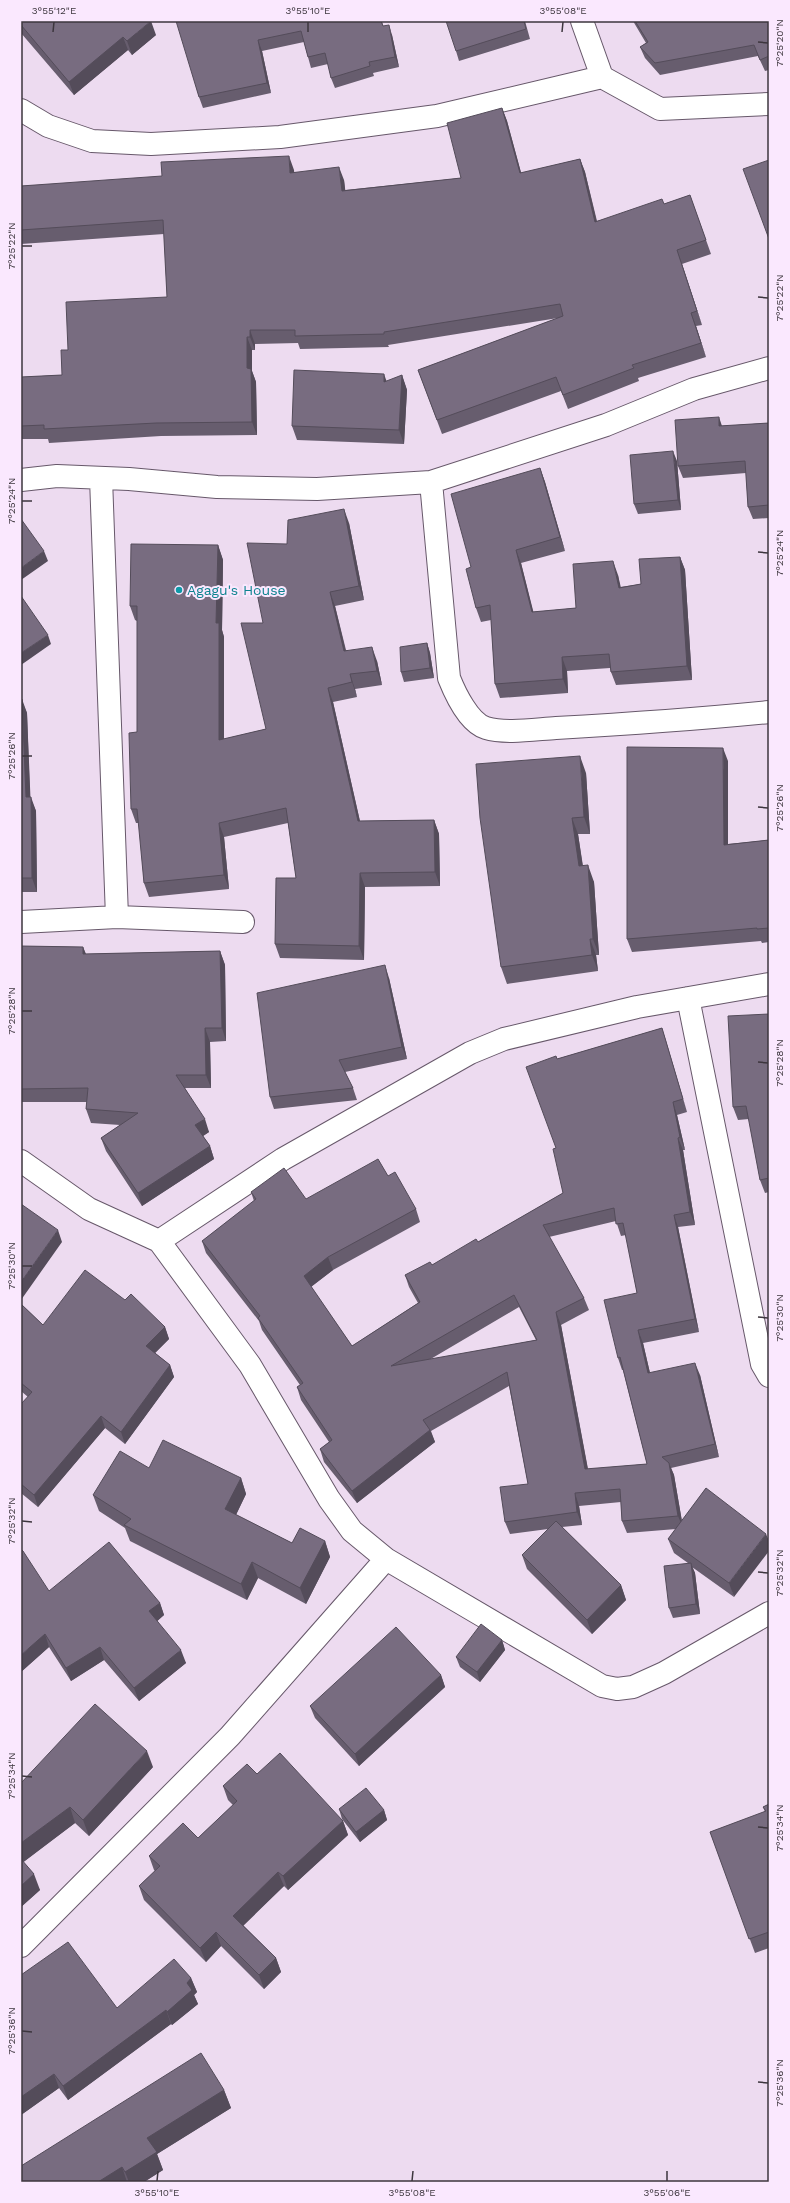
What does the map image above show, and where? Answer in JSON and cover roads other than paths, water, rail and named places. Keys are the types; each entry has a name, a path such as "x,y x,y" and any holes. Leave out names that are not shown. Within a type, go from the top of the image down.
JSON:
{"street":[{"path":"582,21 602,78"},
{"path":"21,110 48,126 92,140 151,144 280,137 437,116 602,78 660,109 769,104"},
{"path":"21,480 57,476 218,487 309,488 431,482 606,425 694,389 769,368"},
{"path":"101,478 117,917"},
{"path":"431,482 449,678 459,701 470,716 486,728 512,730 636,724 769,712"},
{"path":"21,922 117,917 243,922"},
{"path":"159,1240 283,1159 470,1053 504,1039 638,1007 769,984"},
{"path":"688,998 762,1364 769,1376"},
{"path":"21,1161 89,1209 159,1240 250,1365 329,1499 352,1531 386,1559 602,1686 617,1689 633,1687 664,1673 769,1613"},
{"path":"21,1946 230,1736 386,1559"}],"place":[{"name":"Agagu's House","path":"179,590"}]}
